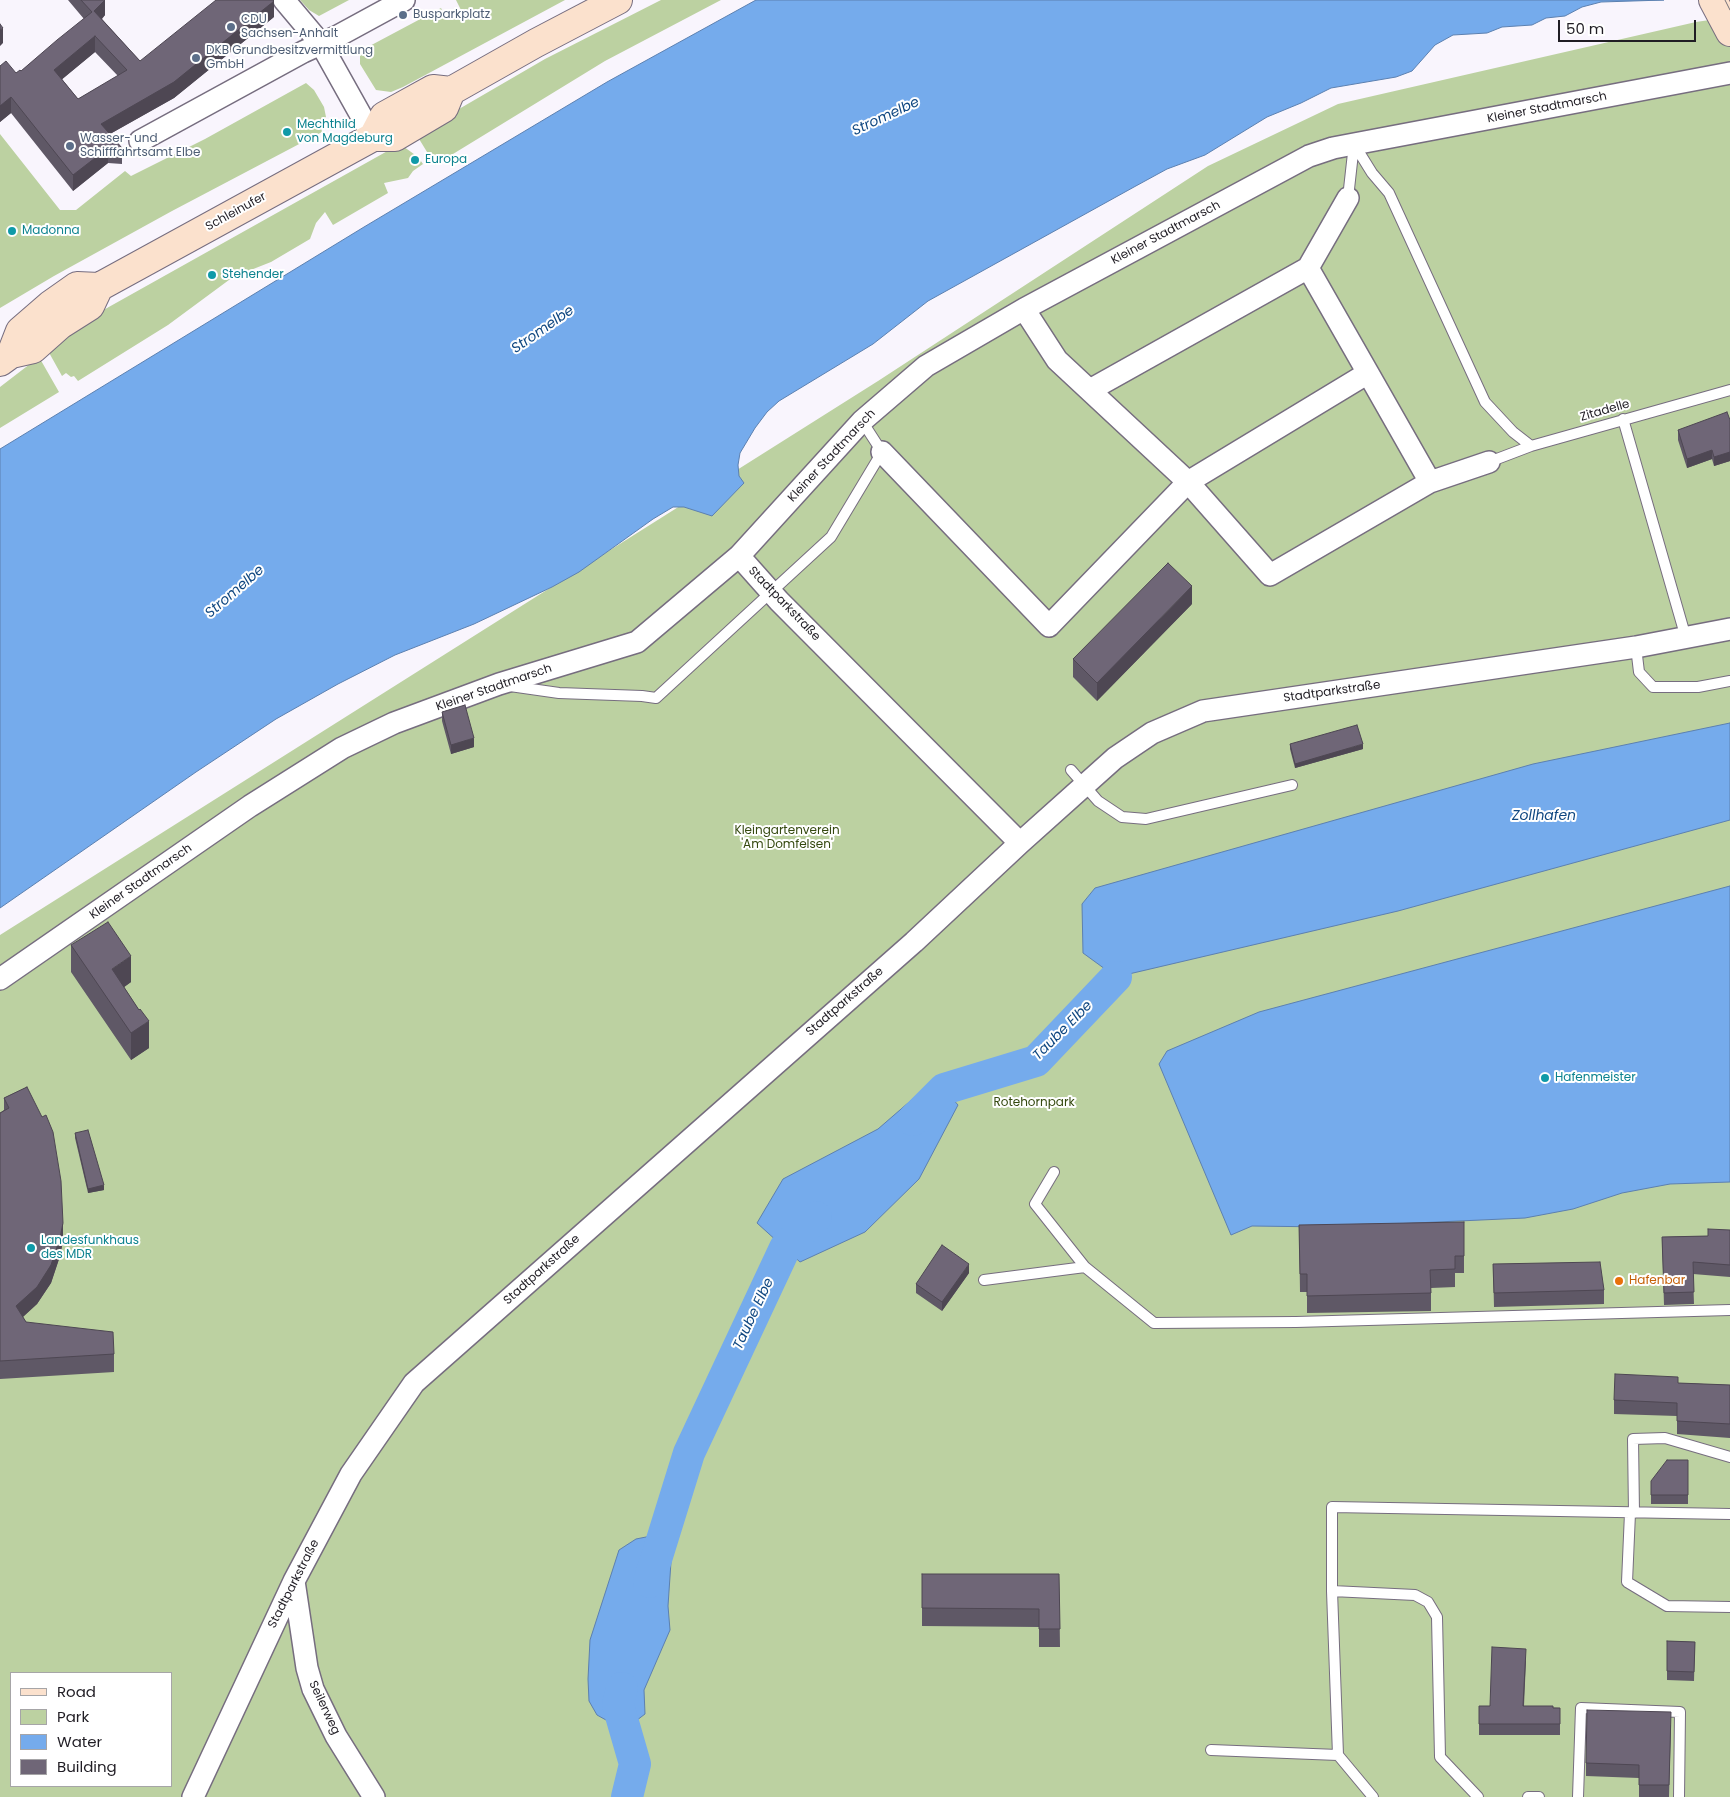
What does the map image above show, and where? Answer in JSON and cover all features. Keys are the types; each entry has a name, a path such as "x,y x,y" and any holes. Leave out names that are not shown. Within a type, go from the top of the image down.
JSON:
{"main road":[{"name":"Schleinufer","path":"5,358 20,331 55,301 77,286 100,288 373,136 384,116 433,89 451,91 618,0"},
{"path":"1713,0 1730,32"}],"street":[{"path":"284,0 321,44 373,136"},
{"path":"140,141 303,52 404,0"},
{"name":"Kleiner Stadtmarsch","path":"0,979 250,806 342,748 394,723 500,684 637,642 739,556 862,421 926,366 1024,309 1309,156 1333,148 1730,73"},
{"path":"1090,390 1308,268 1348,198"},
{"path":"1308,268 1430,482"},
{"path":"1024,309 1057,360 1188,482 1270,575 1430,482 1489,462"},
{"path":"882,452 1049,626 1188,482 1368,373"},
{"name":"Stadtparkstraße","path":"739,556 771,593 1020,843"},
{"name":"Stadtparkstraße","path":"193,1797 294,1581 352,1474 414,1383 914,942 1115,758 1152,734 1203,711 1636,647 1730,629"},
{"name":"Seilerweg","path":"294,1581 307,1668 313,1689 336,1736 374,1797"}],"lane":[{"path":"1348,198 1354,144"},
{"path":"1354,144 1372,173 1389,193 1485,402 1513,432 1531,446"},
{"name":"Zitadelle","path":"1489,462 1531,446 1730,390"},
{"path":"1623,419 1686,638"},
{"path":"500,684 559,693 656,698 831,537 882,452 862,421"},
{"path":"1636,647 1639,672 1653,687 1698,687 1730,680"},
{"path":"1071,770 1103,805 1122,817 1146,818 1292,785"},
{"path":"1054,1172 1035,1204 1085,1267 1154,1323 1296,1322 1730,1310"},
{"path":"984,1280 1085,1267"},
{"path":"1730,1457 1665,1438 1633,1439 1632,1513 1627,1582 1667,1606 1730,1607"},
{"path":"1373,1797 1338,1755 1332,1591 1332,1507 1730,1514"},
{"path":"1332,1591 1415,1595 1428,1602 1437,1617 1440,1757 1478,1797"},
{"path":"1578,1797 1581,1708 1680,1712 1679,1797"},
{"path":"1211,1750 1338,1755"},
{"path":"1528,1797 1539,1797"}],"green space":[{"path":"300,0 349,0 319,16 309,10"},
{"path":"456,0 565,0 403,87 391,92 376,90 360,64 360,55 364,49 441,8 446,18 461,10"},
{"path":"661,0 721,0 605,61 435,165 416,134 545,59"},
{"name":"Rotehornpark","path":"1730,17 1730,1797 0,1797 0,935 878,381 1208,166 1338,104 1696,22"},
{"path":"306,83 314,90 324,107 326,117 320,122 322,132 172,211 0,308 0,134 60,210 76,210 125,171 131,176 205,139"},
{"path":"400,144 418,157 423,164 413,171 408,178 384,183 388,193 333,225 325,212 316,223 310,239 271,262 233,277 168,325 78,381 74,376 71,377 66,373 62,376 47,349 82,322"},
{"path":"39,357 59,392 0,428 0,387"}],"water":[{"name":"Stromelbe","path":"756,0 1664,0 1601,2 1582,7 1565,16 1546,18 1532,25 1502,27 1487,33 1453,35 1435,45 1412,71 1396,77 1331,88 1267,117 1205,155 1167,169 1134,187 928,301 873,344 779,401 767,412 755,428 740,453 739,476 744,483 712,516 684,507 673,507 653,519 579,572 552,587 474,624 395,655 338,684 276,719 196,772 0,908 0,449 364,227 607,82"},
{"name":"Zollhafen","path":"1730,723 1730,820 1398,911 1116,977 1083,953 1082,904 1095,888 1533,764"},
{"path":"1730,886 1730,1182 1670,1184 1622,1193 1573,1209 1525,1218 1326,1227 1252,1226 1231,1235 1159,1064 1167,1051 1259,1012"},
{"path":"944,1089 958,1105 919,1179 865,1232 800,1262 757,1223 783,1179 878,1129 923,1090"},
{"path":"656,1535 672,1547 668,1606 670,1630 644,1690 645,1714 624,1730 597,1715 589,1701 590,1640 619,1550 636,1539"}],"building":[{"path":"81,0 105,0 94,11 140,61 216,0 274,1 174,82 101,124 122,148 108,148 73,175 11,97 0,106 0,66 6,61 16,73 21,71 92,12","holes":["95,36 127,70 78,99 54,70"]},
{"path":"1727,412 1730,420 1730,452 1714,457 1712,450 1687,459 1678,430"},
{"path":"1168,563 1192,586 1097,683 1073,659"},
{"path":"465,705 474,738 451,745 442,712"},
{"path":"1357,725 1363,744 1295,764 1290,744"},
{"path":"108,922 131,956 112,969 139,1010 149,1021 131,1033 71,945"},
{"name":"Landesfunkhaus des MDR","path":"27,1087 42,1117 46,1115 53,1132 61,1181 63,1223 51,1265 37,1287 16,1306 26,1322 113,1332 114,1354 0,1361 0,1113 9,1108 4,1098"},
{"path":"88,1130 104,1185 88,1189 75,1133"},
{"path":"1464,1222 1464,1256 1455,1256 1455,1269 1430,1270 1431,1293 1307,1296 1307,1274 1300,1274 1299,1225"},
{"path":"1708,1229 1730,1230 1730,1265 1693,1262 1694,1292 1664,1293 1662,1237 1708,1236"},
{"path":"942,1245 969,1264 942,1302 916,1284"},
{"path":"1600,1262 1604,1290 1494,1293 1493,1264"},
{"path":"1615,1374 1678,1377 1678,1383 1730,1385 1730,1424 1677,1421 1677,1403 1614,1400"},
{"path":"1667,1460 1688,1460 1688,1495 1651,1495 1651,1481"},
{"path":"922,1574 1059,1574 1060,1629 1039,1629 1039,1609 922,1608"},
{"path":"1667,1641 1695,1642 1694,1672 1667,1671"},
{"path":"1492,1647 1526,1649 1523,1706 1553,1706 1553,1708 1560,1708 1560,1724 1479,1724 1479,1706 1490,1706"},
{"path":"1587,1710 1671,1712 1669,1785 1639,1785 1639,1765 1586,1763"}],"waterway":[{"name":"Taube Elbe","path":"913,1120 944,1089 1036,1061 1116,977"},
{"name":"Taube Elbe","path":"649,1582 689,1453 785,1248 816,1217"},
{"name":"Taube Elbe","path":"622,1688 618,1705 635,1764 627,1797"}],"tram line":[{"path":"1725,0 1730,10"}],"place":[{"name":"Busparkplatz","path":"403,15"},
{"name":"CDU Sachsen-Anhalt","path":"231,27"},
{"name":"DKB Grundbesitzvermittlung GmbH","path":"196,58"},
{"name":"Mechthild von Magdeburg","path":"287,132"},
{"name":"Wasser- und Schifffahrtsamt Elbe","path":"70,146"},
{"name":"Europa","path":"415,160"},
{"name":"Madonna","path":"12,231"},
{"name":"Stehender","path":"212,275"},
{"name":"Hafenmeister","path":"1545,1078"},
{"name":"Landesfunkhaus des MDR","path":"31,1248"},
{"name":"Hafenbar","path":"1619,1281"}],"park label":[{"name":"Kleingartenverein 'Am Domfelsen'","path":"787,838"}]}
